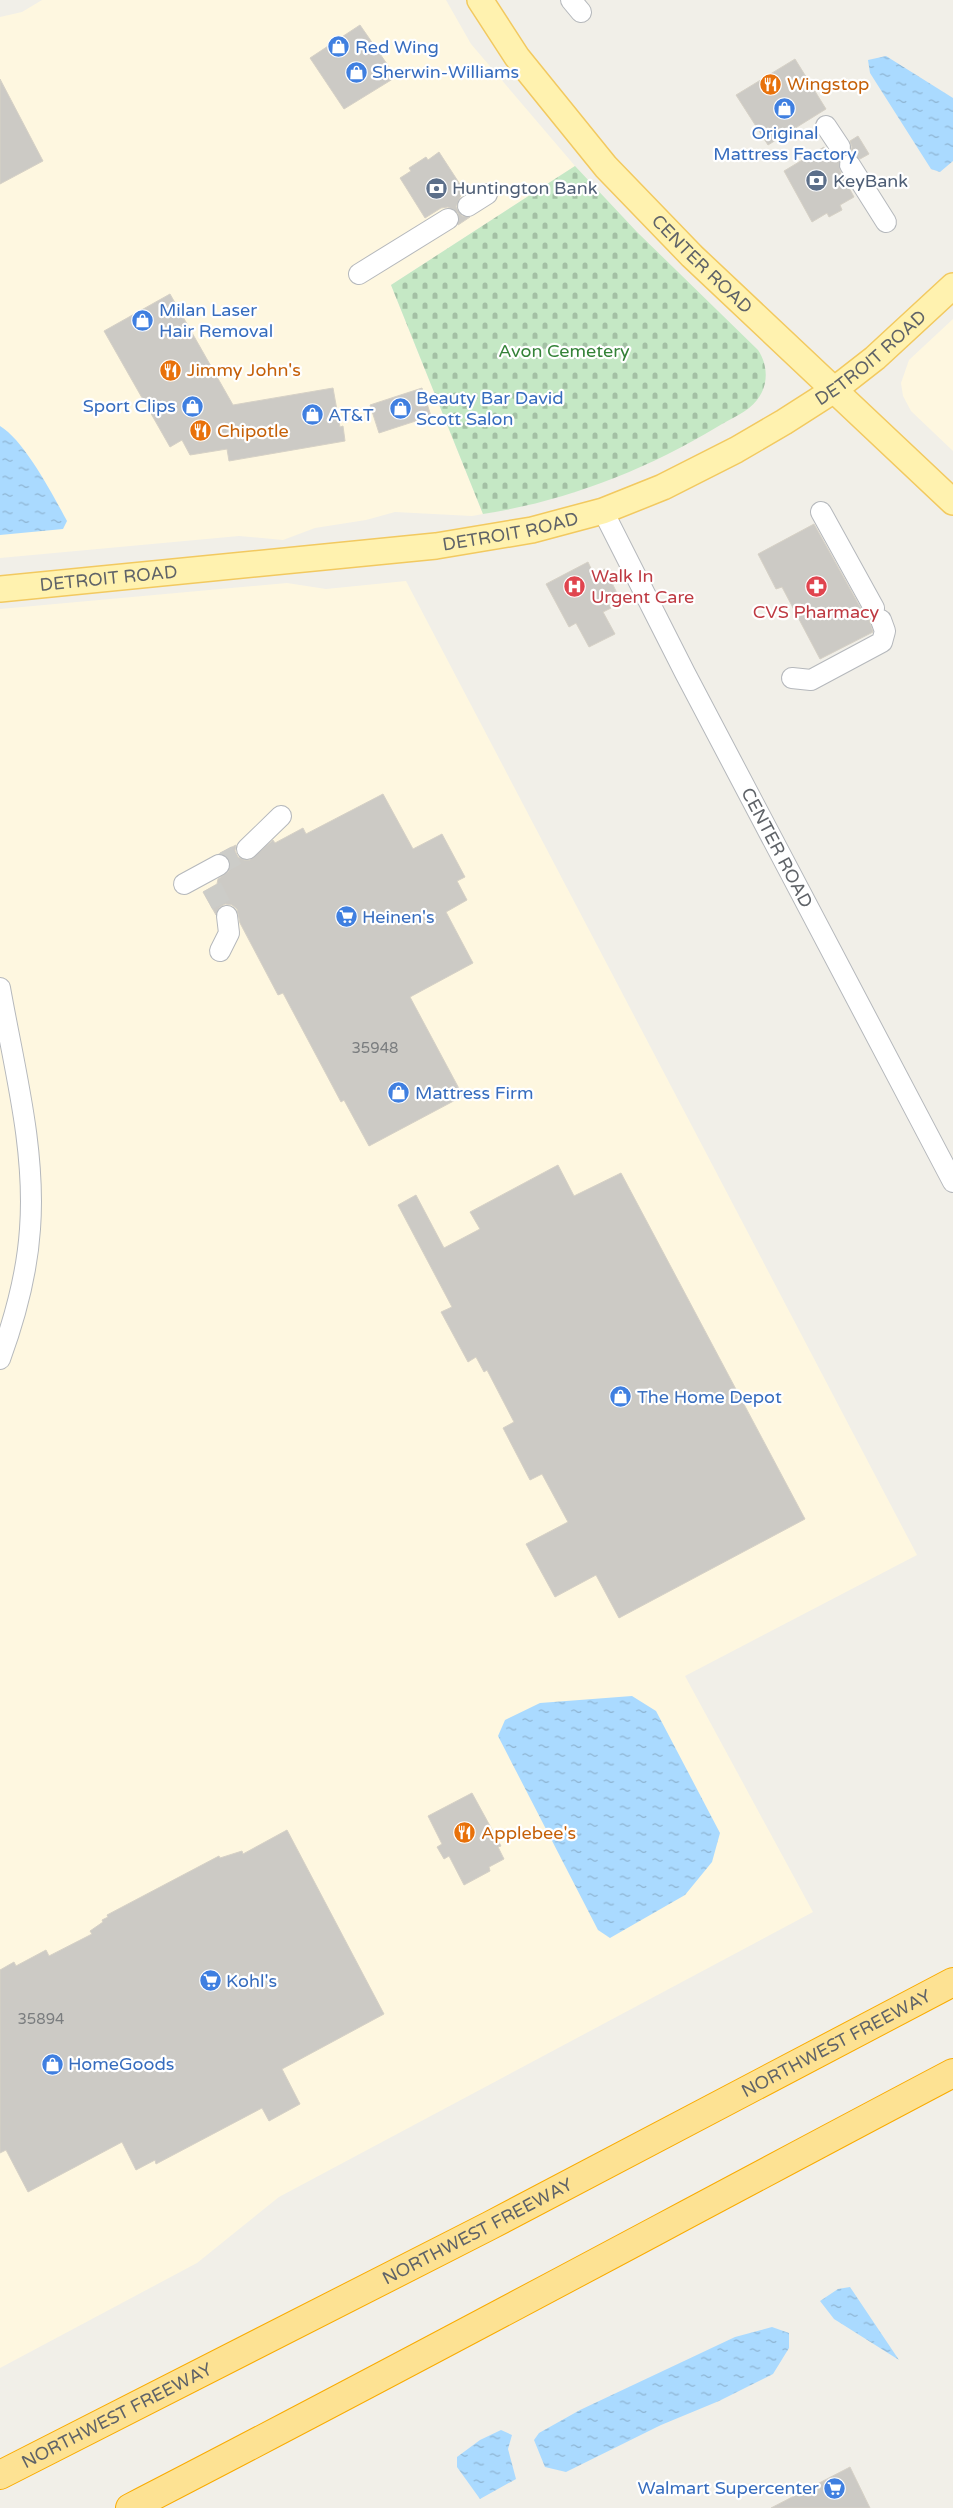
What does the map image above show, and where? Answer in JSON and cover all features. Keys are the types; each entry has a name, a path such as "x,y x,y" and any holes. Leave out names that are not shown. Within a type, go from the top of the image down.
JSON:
{"highway":[{"path":"845,2040 953,1970"},
{"name":"NORTHWEST FREEWAY","path":"0,2475 489,2226 953,1982"},
{"path":"130,2508 342,2399 953,2073"}],"main road":[{"name":"CENTER ROAD","path":"480,0 517,57 606,167 692,256 953,502"},
{"name":"DETROIT ROAD","path":"0,589 443,545 532,530 603,512 637,499 736,450 834,390 875,358 953,286"}],"street":[{"path":"826,126 840,147"},
{"path":"850,164 886,222"},
{"path":"468,206 487,194"},
{"path":"359,274 448,219"},
{"name":"CENTER ROAD","path":"603,512 685,673 953,1182"},
{"path":"792,678 811,680 882,642 885,631 878,614 821,512"},
{"path":"246,849 281,816"},
{"path":"184,884 211,875"},
{"path":"220,951 229,932 226,916"},
{"path":"0,988 25,1130 30,1185 30,1229 24,1278 0,1359"}],"shaded area":[{"path":"42,0 446,0 471,44 575,166 391,285 483,514 472,516 395,512 366,520 315,528 283,540 239,536 0,558 0,17 22,12"},
{"path":"953,319 953,451 911,411 903,396 901,383 909,360"},
{"path":"406,581 917,1555 685,1676 813,1912 279,2197 197,2263 0,2368 0,609 287,583 326,589"}],"green space":[{"name":"Avon Cemetery","path":"575,166 637,232 758,350 765,368 764,388 757,400 744,412 689,443 633,470 604,482 544,501 483,514 391,285"}],"water":[{"path":"886,56 953,98 953,161 940,172 931,169 870,73 868,60"},
{"path":"0,426 19,443 46,483 67,521 63,529 0,535"},
{"path":"632,1696 656,1711 720,1833 712,1862 685,1895 610,1938 598,1930 498,1736 505,1720 540,1703"},
{"path":"850,2287 899,2360 834,2319 820,2301 838,2289"},
{"path":"772,2327 789,2333 789,2348 773,2374 719,2401 661,2425 566,2472 545,2467 534,2440 539,2433 580,2410 735,2337"},
{"path":"501,2430 512,2435 508,2449 516,2479 480,2499 457,2467 457,2457 480,2440"}],"building":[{"path":"360,25 396,77 344,109 310,58"},
{"path":"795,59 826,109 768,145 736,95"},
{"path":"0,79 43,161 0,184"},
{"path":"858,136 869,154 860,159 850,153 852,147 850,141"},
{"path":"824,147 828,154 840,159 840,171 854,197 840,205 842,210 829,217 827,213 812,222 784,171"},
{"path":"439,152 465,192 461,195 456,207 462,216 470,217 458,225 458,213 448,207 441,208 425,218 400,178 411,171 409,168 426,157 428,160"},
{"path":"170,294 233,405 333,388 340,427 343,426 345,441 229,461 227,449 190,455 182,440 170,447 104,331"},
{"path":"422,388 431,416 379,433 370,405"},
{"path":"814,524 864,614 869,619 873,632 820,659 782,587 776,589 758,554"},
{"path":"588,562 594,575 605,569 619,597 608,603 611,608 603,612 615,634 589,647 576,623 569,627 546,584"},
{"path":"383,794 413,849 442,834 465,877 457,881 467,900 446,912 473,963 410,997 463,1096 369,1146 344,1100 341,1102 283,993 278,995 240,923 237,909 232,905 225,904 220,907 216,915 203,892 217,884 218,879 229,871 230,860 220,853 236,845 235,851 238,857 250,860 273,840 275,843 303,828 306,834"},
{"name":"The Home Depot","path":"558,1165 574,1196 621,1173 805,1519 619,1618 596,1575 555,1597 526,1544 568,1522 542,1474 530,1480 503,1428 514,1422 487,1370 484,1372 476,1357 468,1362 441,1312 452,1307 398,1205 416,1195 444,1248 480,1229 470,1212"},
{"path":"472,1793 501,1846 498,1847 504,1859 489,1867 490,1871 464,1885 449,1856 444,1859 437,1847 442,1844 428,1816"},
{"path":"287,1830 384,2014 282,2069 300,2104 269,2121 262,2108 156,2164 155,2160 136,2170 122,2142 28,2192 6,2150 0,2153 0,1970 14,1962 16,1966 46,1950 49,1956 92,1934 90,1931 103,1922 102,1920 108,1917 107,1915 219,1856 220,1858 242,1851 243,1854"},
{"name":"Walmart Supercenter","path":"850,2467 870,2508 771,2508"}],"tunnel":[{"path":"219,865 247,849"},
{"path":"212,887 227,916"}],"place":[{"name":"Red Wing","path":"339,47"},
{"name":"Sherwin-Williams","path":"356,72"},
{"name":"Wingstop","path":"771,84"},
{"name":"Original Mattress Factory","path":"785,108"},
{"name":"KeyBank","path":"817,181"},
{"name":"Huntington Bank","path":"436,188"},
{"name":"Milan Laser Hair Removal","path":"143,320"},
{"name":"Jimmy John's","path":"171,370"},
{"name":"Sport Clips","path":"192,406"},
{"name":"Beauty Bar David Scott Salon","path":"400,408"},
{"name":"AT&T","path":"312,415"},
{"name":"Chipotle","path":"201,431"},
{"name":"Walk In Urgent Care","path":"575,586"},
{"name":"CVS Pharmacy","path":"816,587"},
{"name":"Heinen's","path":"346,917"},
{"name":"Mattress Firm","path":"399,1093"},
{"name":"The Home Depot","path":"621,1397"},
{"name":"Applebee's","path":"465,1833"},
{"name":"Kohl's","path":"210,1981"},
{"name":"HomeGoods","path":"52,2064"},
{"name":"Walmart Supercenter","path":"835,2488"}]}
